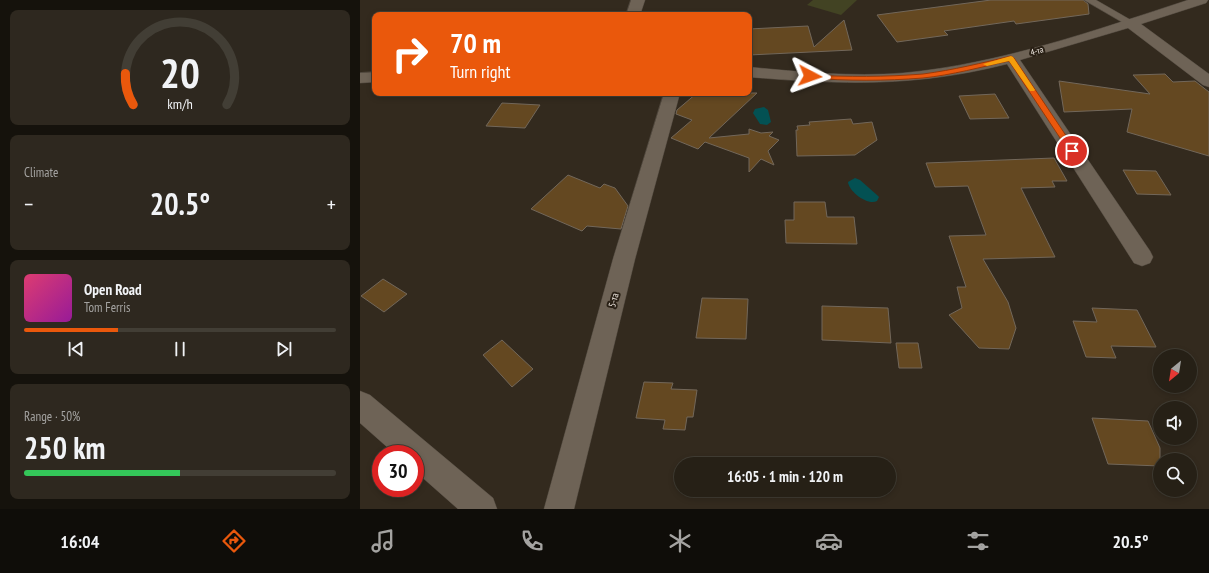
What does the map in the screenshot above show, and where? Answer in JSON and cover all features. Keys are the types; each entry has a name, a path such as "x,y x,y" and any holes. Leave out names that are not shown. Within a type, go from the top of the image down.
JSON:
{"street":[{"path":"634,12 638,0"},
{"name":"4-та","path":"752,72 839,78 923,76 959,70 1011,58 1131,23 1201,0"},
{"path":"1131,23 1209,82"},
{"path":"1011,58 1142,257"},
{"path":"360,78 372,77"},
{"name":"5-та","path":"559,509 624,260 671,96"},
{"path":"360,405 482,509"}],"lane":[{"path":"1089,0 1131,23"}],"green space":[{"path":"813,0 857,0 841,15 807,5"}],"water":[{"path":"764,107 768,110 771,122 767,125 760,124 753,113 755,109"},
{"path":"855,178 860,180 879,197 877,201 869,202 855,194 848,182"}],"building":[{"path":"991,0 1083,0 1088,4 1089,14 1016,24 1014,21 944,31 948,35 897,42 877,15"},
{"path":"844,20 852,50 752,55 752,29 808,26 814,47"},
{"path":"1165,74 1173,82 1195,81 1209,92 1209,156 1127,132 1132,109 1064,112 1059,81 1150,94 1133,75"},
{"path":"752,93 757,93 709,138 749,134 749,129 761,133 773,132 769,136 779,140 768,151 774,165 761,159 749,172 749,158 705,142 698,149 671,138 692,120 676,114 677,110 693,96 752,96"},
{"path":"995,94 1009,118 970,119 959,96"},
{"path":"502,103 540,105 525,128 486,126"},
{"path":"851,119 853,124 872,122 877,140 855,155 797,156 797,126 810,125 809,122"},
{"path":"1054,158 1067,181 1052,181 1055,187 1021,188 1055,257 983,259 1008,302 1016,328 1009,349 979,348 949,315 962,308 957,287 966,287 949,236 986,235 968,186 935,187 926,163"},
{"path":"1123,170 1156,171 1171,195 1137,194"},
{"path":"568,175 600,188 604,184 615,188 628,206 621,229 587,226 582,231 531,209"},
{"path":"794,202 825,202 827,217 854,217 857,244 786,243 785,220 794,220"},
{"path":"383,279 407,294 384,312 361,296"},
{"path":"702,298 748,299 746,339 696,338"},
{"path":"822,306 888,308 891,343 822,340"},
{"path":"1092,308 1137,310 1156,347 1111,346 1116,358 1086,357 1073,321 1097,322"},
{"path":"502,340 533,369 512,387 483,355"},
{"path":"896,343 918,343 922,368 899,368"},
{"path":"644,382 673,383 671,389 697,390 693,417 687,417 685,430 663,429 665,420 636,418"},
{"path":"1092,418 1148,421 1153,432 1153,445 1159,445 1160,448 1160,453 1153,453 1153,466 1108,464"}],"slow traffic":[{"path":"987,64 1011,58 1032,90"}],"route":[{"path":"810,76 839,78 923,76 959,70 1011,58 1072,151"}]}
